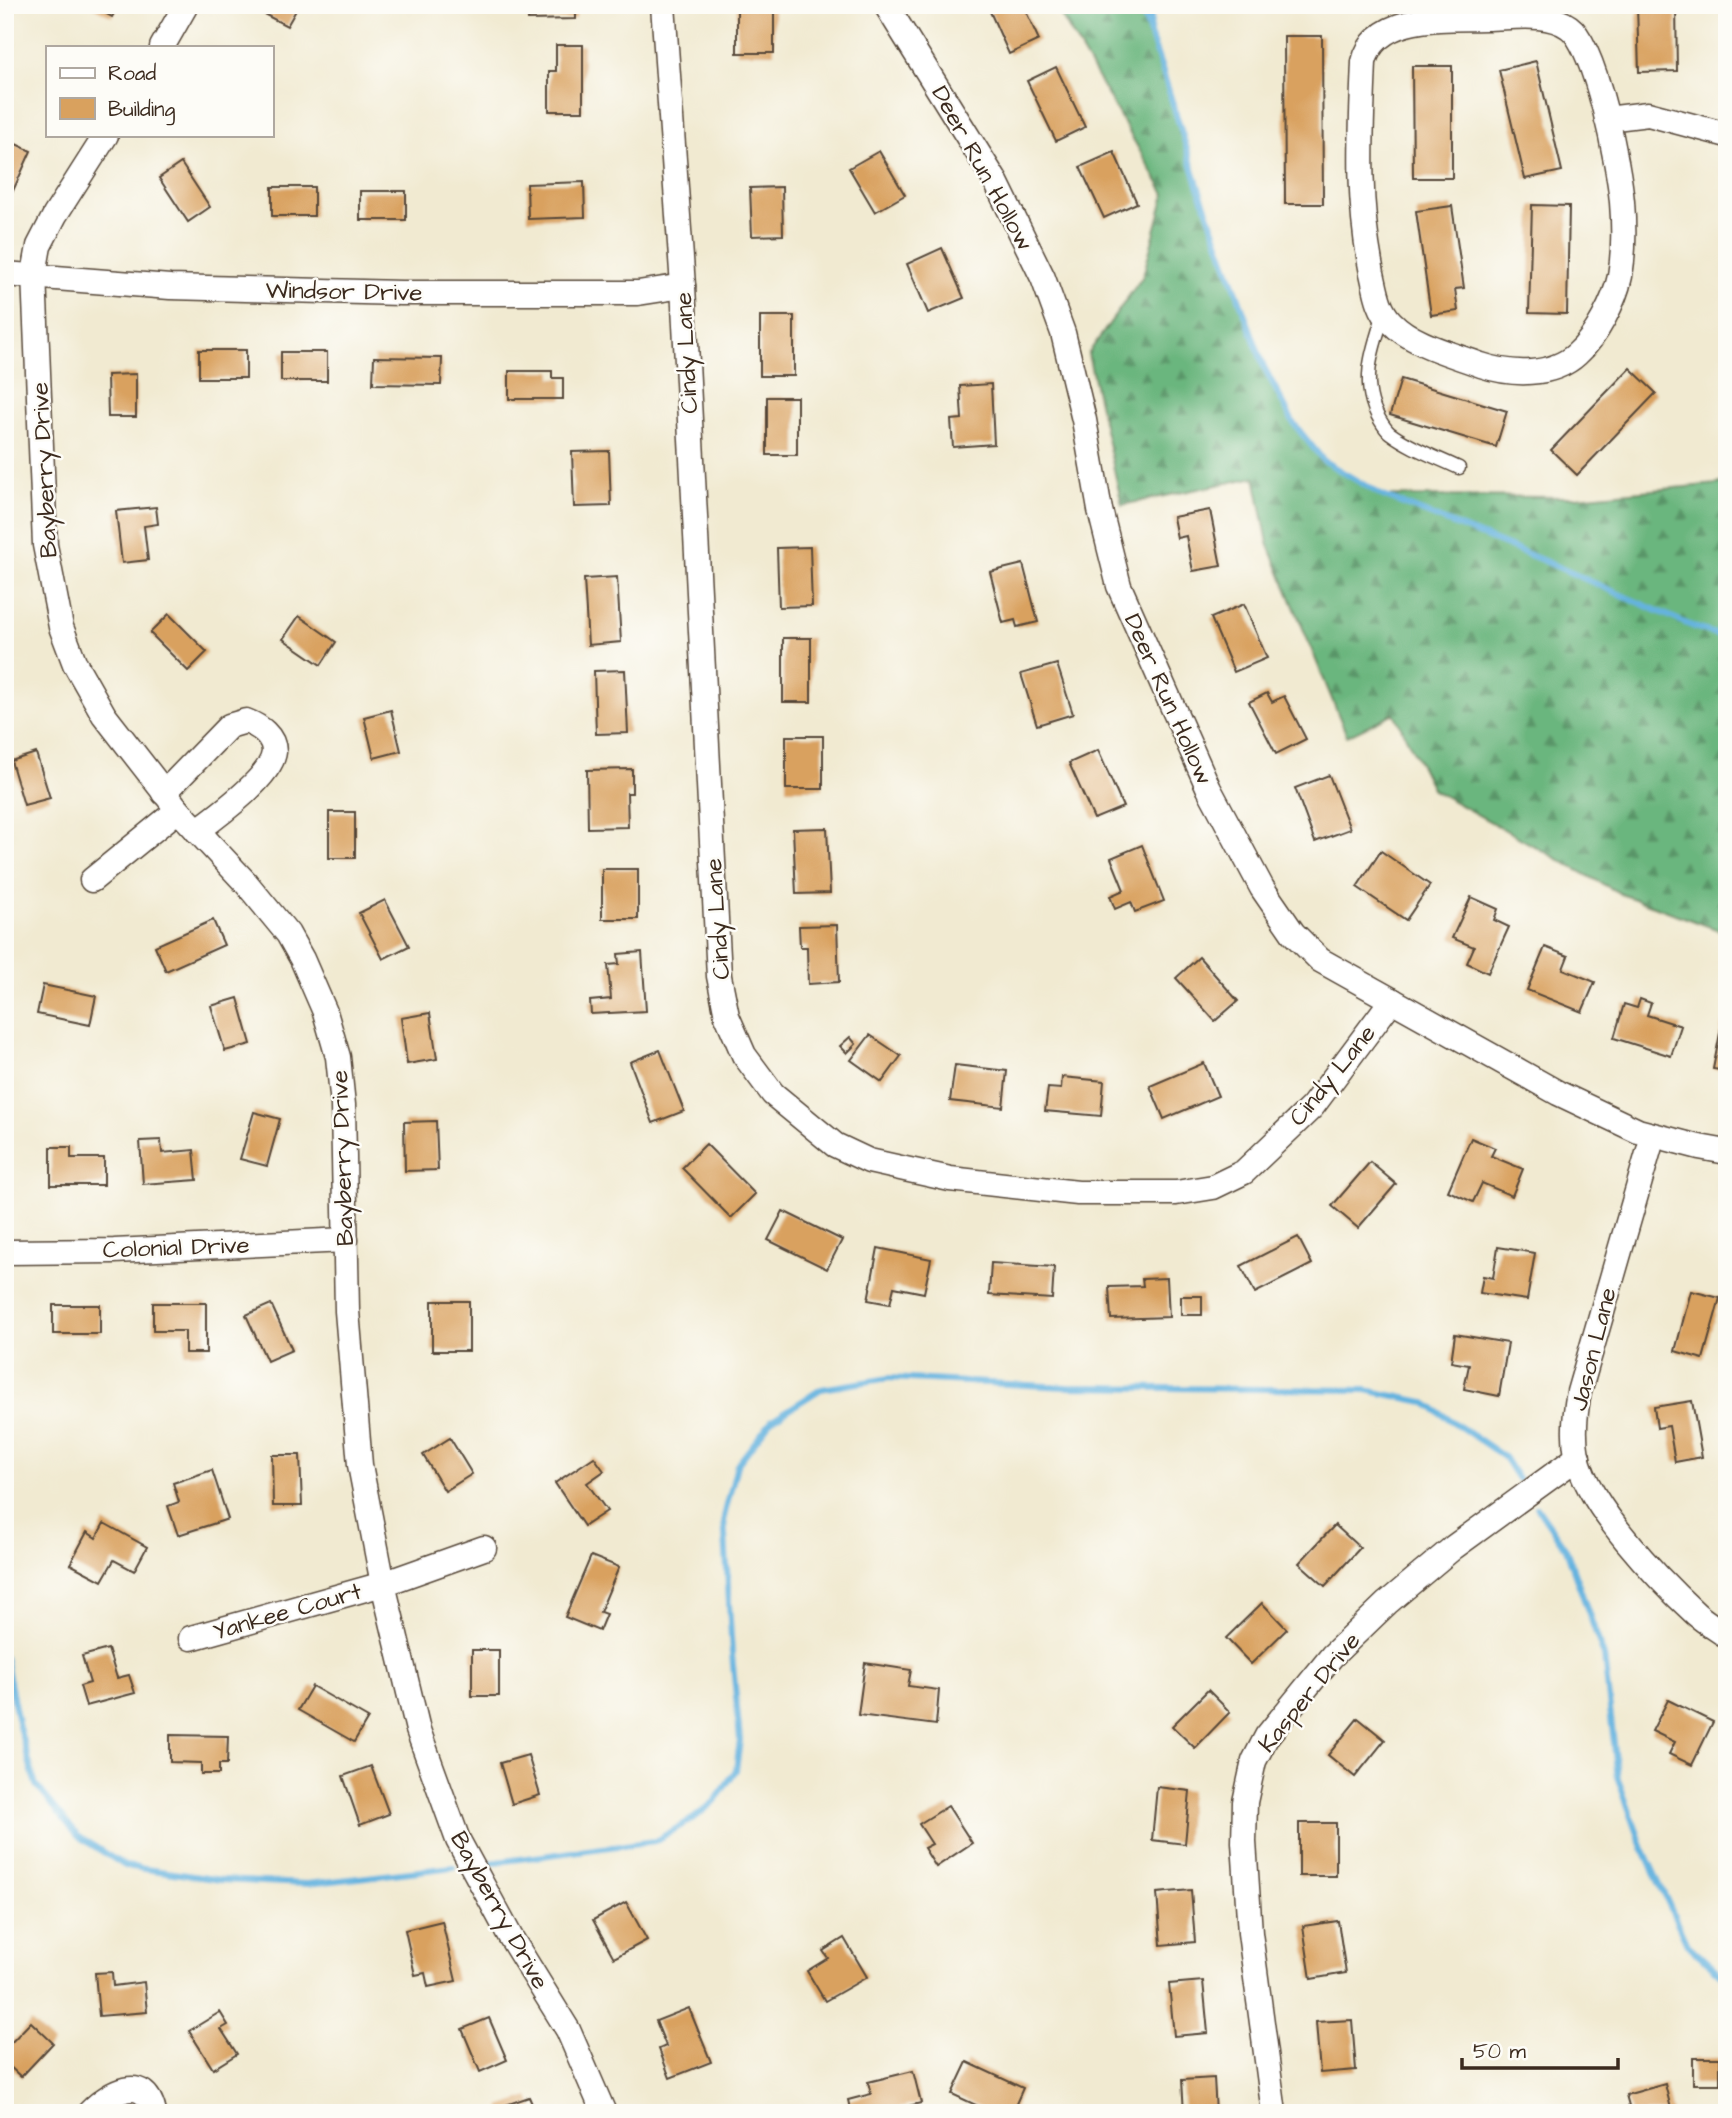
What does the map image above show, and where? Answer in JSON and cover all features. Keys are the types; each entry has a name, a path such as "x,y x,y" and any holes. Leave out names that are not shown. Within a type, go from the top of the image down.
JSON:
{"street":[{"path":"163,46 186,5"},
{"name":"Cindy Lane","path":"663,5 683,286 719,976 727,1016 744,1055 773,1094 835,1145 869,1161 950,1178 1078,1193 1177,1194 1213,1187 1244,1172 1312,1107 1392,1000"},
{"name":"Deer Run Hollow","path":"887,5 996,182 1043,278 1063,333 1084,420 1100,510 1119,586 1209,789 1262,888 1293,933 1320,960 1558,1093 1637,1131 1727,1152"},
{"path":"1547,18 1570,27 1586,50 1607,119 1622,199 1620,277 1611,306 1577,355 1555,367 1534,372 1493,369 1442,351 1403,333 1384,314 1377,297 1371,266 1360,190 1364,62 1367,48 1386,31 1444,19 1547,18"},
{"path":"1607,119 1648,114 1727,135"},
{"name":"Bayberry Drive","path":"105,136 55,215 39,246 34,274 45,545 61,627 75,664 104,715 171,802 246,883 288,934 325,1012 338,1057 343,1105 347,1311 360,1465 383,1584 418,1730 458,1840 510,1936 568,2030 604,2113"},
{"name":"Windsor Drive","path":"5,274 34,274 170,287 401,293 638,293 683,286"},
{"path":"92,880 171,802 229,726 246,720 263,731 272,742 274,752 271,762 248,790 197,831"},
{"name":"Jason Lane","path":"1653,1136 1578,1392 1574,1422 1577,1457 1589,1489 1626,1541 1697,1615 1727,1636"},
{"name":"Colonial Drive","path":"5,1252 114,1251 346,1240"},
{"name":"Kasper Drive","path":"1274,2113 1251,1933 1244,1842 1245,1802 1254,1761 1267,1736 1332,1656 1387,1603 1454,1547 1577,1457"},
{"name":"Yankee Court","path":"191,1638 383,1584 484,1548"},
{"path":"89,2113 114,2092 128,2088 149,2099 154,2113"}],"lane":[{"path":"1384,314 1368,368 1368,389 1374,410 1387,431 1459,468"}],"green space":[{"path":"1055,5 1152,5 1150,35 1200,191 1263,367 1294,424 1324,461 1383,496 1576,497 1718,484 1727,480 1727,933 1621,894 1433,790 1394,713 1347,736 1268,543 1255,477 1122,505 1088,354 1143,276 1165,194"}],"building":[{"path":"90,5 119,5 112,17"},
{"path":"264,5 299,5 287,26 260,12"},
{"path":"528,5 576,5 576,19 528,20"},
{"path":"737,5 774,5 774,53 737,53"},
{"path":"987,5 1023,5 1039,40 1009,54"},
{"path":"1637,5 1676,5 1677,71 1639,72"},
{"path":"1284,36 1322,36 1323,204 1285,204"},
{"path":"556,45 583,45 583,111 549,111 549,71 556,71"},
{"path":"1536,61 1562,171 1525,179 1499,70"},
{"path":"1412,66 1452,66 1452,178 1413,178"},
{"path":"1056,67 1085,127 1056,141 1027,81"},
{"path":"5,139 31,151 12,193 5,190"},
{"path":"879,151 905,195 875,212 849,168"},
{"path":"1114,152 1137,203 1104,218 1080,167"},
{"path":"181,163 210,207 188,222 159,178"},
{"path":"584,182 585,217 528,219 527,184"},
{"path":"272,187 314,187 314,216 272,216"},
{"path":"782,187 783,235 752,236 750,188"},
{"path":"360,191 406,191 406,220 360,220"},
{"path":"1532,205 1569,206 1567,314 1529,313"},
{"path":"1452,206 1464,288 1455,289 1458,311 1431,315 1416,211"},
{"path":"942,248 964,298 928,313 907,264"},
{"path":"760,316 794,316 794,376 760,376"},
{"path":"199,350 246,350 246,378 199,378"},
{"path":"281,352 327,352 327,381 281,381"},
{"path":"374,357 442,358 441,385 373,384"},
{"path":"1630,368 1656,393 1577,475 1551,450"},
{"path":"509,371 552,371 552,378 563,378 563,399 509,399"},
{"path":"136,374 136,417 108,417 107,375"},
{"path":"1401,379 1507,411 1496,447 1390,415"},
{"path":"991,384 994,444 953,447 951,420 962,419 960,386"},
{"path":"767,397 797,397 797,455 767,455"},
{"path":"609,451 611,506 574,507 572,452"},
{"path":"156,507 158,524 144,526 148,560 122,563 116,511"},
{"path":"1210,510 1221,566 1193,571 1186,536 1177,538 1173,517"},
{"path":"810,547 812,606 779,607 777,548"},
{"path":"1023,564 1038,622 1017,627 1015,620 1003,623 990,572"},
{"path":"617,577 621,642 588,645 584,579"},
{"path":"1244,604 1267,658 1234,672 1211,618"},
{"path":"169,614 207,652 188,671 150,633"},
{"path":"299,616 336,642 321,665 283,639"},
{"path":"783,638 811,638 811,702 783,702"},
{"path":"1057,664 1073,714 1037,725 1021,674"},
{"path":"625,670 628,733 596,734 594,671"},
{"path":"1267,693 1272,702 1284,696 1306,739 1276,754 1249,702"},
{"path":"391,710 401,751 374,758 364,717"},
{"path":"786,736 823,736 823,789 786,789"},
{"path":"1098,750 1123,807 1094,819 1069,763"},
{"path":"36,753 50,798 24,805 11,761"},
{"path":"632,769 632,793 627,793 628,827 588,828 587,770"},
{"path":"1329,775 1350,829 1315,842 1295,788"},
{"path":"329,812 355,812 355,858 329,858"},
{"path":"827,828 830,893 796,894 793,829"},
{"path":"1142,845 1164,901 1135,912 1131,902 1115,909 1110,896 1124,890 1111,858"},
{"path":"1381,851 1430,885 1406,920 1357,887"},
{"path":"602,869 638,869 638,919 602,919"},
{"path":"1471,897 1498,909 1494,920 1509,927 1488,973 1467,963 1474,947 1452,938"},
{"path":"385,900 409,946 383,959 359,913"},
{"path":"213,920 224,945 166,971 155,946"},
{"path":"837,925 839,982 808,984 807,947 800,947 799,926"},
{"path":"1545,947 1568,956 1563,969 1595,982 1582,1012 1527,990"},
{"path":"642,952 646,1011 591,1014 590,1001 611,999 608,965 619,964 618,954"},
{"path":"1199,957 1238,1001 1215,1021 1176,978"},
{"path":"43,985 96,996 90,1025 37,1014"},
{"path":"238,998 251,1044 225,1051 211,1006"},
{"path":"1640,999 1651,1003 1647,1015 1681,1026 1671,1056 1614,1038 1624,1004 1637,1008"},
{"path":"430,1013 437,1059 407,1064 401,1018"},
{"path":"1722,1023 1727,1024 1727,1071 1713,1069"},
{"path":"870,1035 901,1056 882,1082 851,1060"},
{"path":"850,1037 856,1044 847,1053 840,1046"},
{"path":"660,1050 684,1111 653,1123 630,1062"},
{"path":"1204,1063 1218,1096 1164,1119 1150,1086"},
{"path":"955,1065 1007,1071 1003,1107 950,1101"},
{"path":"1062,1077 1104,1081 1101,1116 1045,1111 1048,1088 1061,1089"},
{"path":"254,1112 280,1119 267,1166 240,1159"},
{"path":"436,1121 438,1170 405,1171 404,1122"},
{"path":"1471,1138 1495,1148 1491,1156 1523,1169 1512,1196 1482,1183 1473,1202 1448,1191"},
{"path":"161,1140 162,1153 194,1150 197,1180 143,1184 140,1141"},
{"path":"706,1144 755,1194 731,1218 682,1168"},
{"path":"51,1147 71,1147 71,1158 104,1158 104,1185 51,1185"},
{"path":"5,1150 8,1150 9,1188 5,1188"},
{"path":"1370,1162 1396,1184 1358,1228 1332,1206"},
{"path":"783,1211 842,1240 827,1269 768,1240"},
{"path":"1298,1237 1312,1264 1255,1293 1241,1266"},
{"path":"1498,1247 1535,1253 1527,1300 1480,1293 1483,1276 1493,1278"},
{"path":"878,1248 931,1259 924,1293 894,1287 890,1304 868,1300"},
{"path":"991,1263 1054,1267 1052,1299 989,1295"},
{"path":"1167,1278 1169,1317 1111,1319 1109,1287 1143,1286 1142,1279"},
{"path":"1691,1291 1720,1298 1703,1359 1675,1351"},
{"path":"1181,1296 1202,1296 1202,1315 1181,1315"},
{"path":"432,1301 469,1301 469,1351 432,1351"},
{"path":"153,1303 206,1303 206,1353 185,1353 185,1331 153,1331"},
{"path":"271,1304 292,1350 267,1361 246,1315"},
{"path":"53,1305 100,1305 100,1334 53,1334"},
{"path":"1455,1334 1508,1343 1499,1396 1464,1389 1469,1365 1451,1362"},
{"path":"1692,1401 1702,1457 1675,1462 1669,1426 1657,1428 1654,1407"},
{"path":"450,1438 472,1474 445,1491 423,1455"},
{"path":"272,1455 300,1455 302,1506 273,1506"},
{"path":"594,1457 604,1471 587,1483 607,1511 584,1526 555,1483"},
{"path":"212,1470 228,1519 178,1535 168,1506 179,1502 173,1483"},
{"path":"104,1523 147,1547 134,1571 114,1560 102,1581 70,1564 87,1532 96,1538"},
{"path":"1335,1525 1360,1548 1325,1586 1299,1563"},
{"path":"591,1556 619,1567 600,1612 606,1614 599,1631 565,1617"},
{"path":"1262,1603 1287,1629 1251,1664 1226,1638"},
{"path":"108,1649 117,1678 129,1675 135,1693 86,1706 80,1686 90,1683 82,1656"},
{"path":"472,1650 499,1650 499,1696 472,1696"},
{"path":"865,1663 911,1670 908,1686 939,1690 936,1725 858,1715"},
{"path":"312,1686 368,1718 354,1742 298,1710"},
{"path":"1208,1690 1230,1712 1195,1748 1172,1726"},
{"path":"1668,1700 1713,1722 1692,1765 1669,1754 1675,1742 1652,1731"},
{"path":"1358,1718 1385,1740 1355,1777 1328,1755"},
{"path":"170,1735 228,1736 227,1764 219,1764 219,1774 201,1774 201,1763 170,1762"},
{"path":"528,1755 540,1795 512,1804 500,1763"},
{"path":"371,1766 389,1814 360,1825 343,1776"},
{"path":"1157,1787 1190,1791 1185,1844 1152,1840"},
{"path":"948,1806 972,1843 936,1867 924,1848 932,1844 919,1824"},
{"path":"1299,1823 1336,1823 1336,1876 1299,1876"},
{"path":"1191,1890 1195,1942 1161,1945 1157,1893"},
{"path":"626,1902 647,1940 614,1958 593,1920"},
{"path":"442,1921 456,1981 428,1987 425,1973 415,1975 405,1930"},
{"path":"1338,1921 1346,1973 1311,1979 1303,1926"},
{"path":"844,1938 867,1977 825,2001 807,1971 828,1958 823,1951"},
{"path":"112,1972 113,1986 144,1982 147,2012 99,2016 95,1973"},
{"path":"1203,1981 1208,2033 1174,2036 1169,1984"},
{"path":"689,2008 711,2062 670,2078 659,2049 666,2046 656,2021"},
{"path":"220,2012 228,2025 221,2029 237,2054 213,2069 189,2031"},
{"path":"489,2018 507,2060 480,2072 462,2029"},
{"path":"1352,2020 1356,2070 1320,2073 1316,2022"},
{"path":"31,2022 53,2043 21,2077 5,2062 5,2049"},
{"path":"1693,2058 1720,2058 1720,2084 1693,2084"},
{"path":"967,2062 1023,2088 1012,2113 993,2113 952,2094"},
{"path":"913,2071 921,2103 879,2113 851,2113 848,2100 871,2094 868,2082"},
{"path":"1214,2078 1216,2113 1184,2113 1182,2080"},
{"path":"1665,2084 1672,2113 1631,2113 1626,2095"},
{"path":"529,2097 536,2113 502,2113 500,2107"}],"waterway":[{"path":"1140,5 1200,191 1264,367 1294,424 1324,461 1383,496 1542,560 1694,627 1727,638"},
{"path":"1150,31 1152,5"},
{"path":"489,1863 655,1841 694,1818 715,1801 736,1770 740,1740 724,1517 737,1465 772,1420 821,1389 889,1378 1067,1387 1366,1390 1424,1402 1504,1457 1518,1479"},
{"path":"1537,1507 1566,1549 1604,1656 1618,1779 1643,1848 1687,1944 1727,1980"},
{"path":"5,1658 19,1727 36,1785 78,1836 125,1866 221,1880 307,1884 453,1867"}]}
